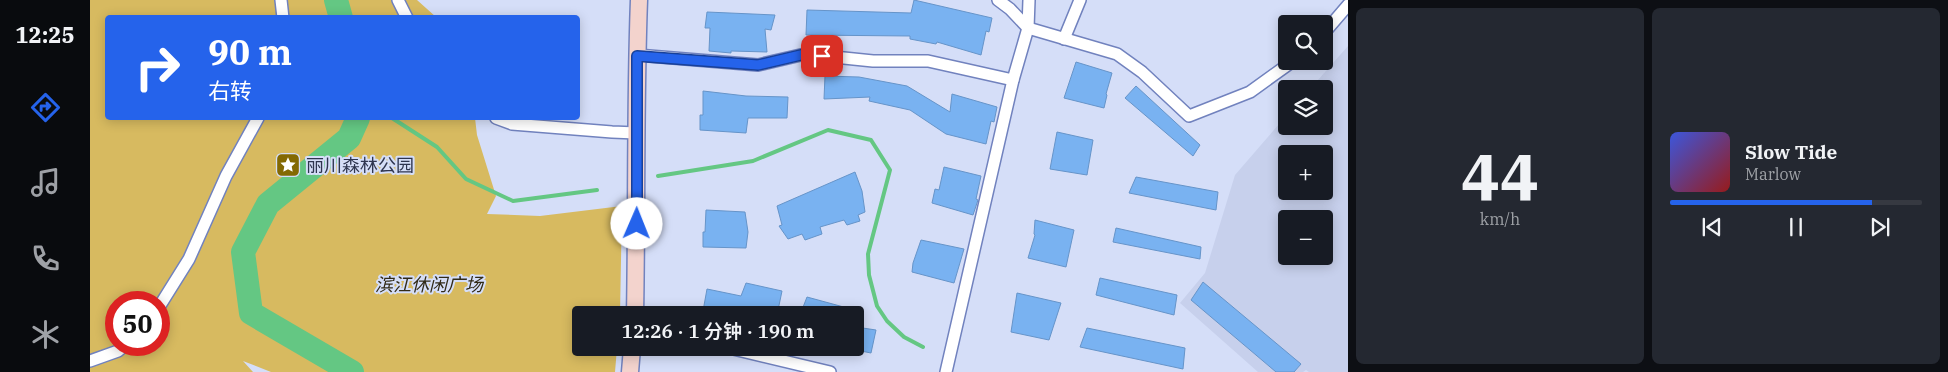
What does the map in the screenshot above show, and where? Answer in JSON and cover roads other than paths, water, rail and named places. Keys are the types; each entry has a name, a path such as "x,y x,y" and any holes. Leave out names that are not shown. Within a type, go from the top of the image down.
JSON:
{"main road":[{"path":"635,306 639,0"},
{"path":"630,372 631,356"}],"street":[{"path":"281,0 283,15"},
{"path":"398,0 406,15"},
{"path":"998,0 1010,9 1028,28 1117,54 1142,72 1189,116 1250,92 1281,70"},
{"path":"946,372 1013,80 1028,28 1029,0"},
{"path":"1064,39 1080,0"},
{"path":"1333,22 1348,4"},
{"path":"637,56 758,65 805,54 873,61 928,61 1013,80"},
{"path":"169,291 189,259 226,176 257,120"},
{"path":"501,120 512,124 612,132 636,132"},
{"path":"90,361 105,356"},
{"path":"763,356 830,372"}],"waterway":[{"path":"336,0 340,15"},
{"path":"352,372 251,313 243,252 268,204 349,138 357,120"},
{"path":"395,120 437,147 466,179 513,201 597,190"},
{"path":"658,176 753,161 828,130 871,140 890,170 868,254 869,275 877,306 887,321 904,337 923,347"}],"place":[{"name":"丽川森林公园","path":"288,165"}],"park label":[{"name":"滨江休闲广场","path":"429,284"}]}
